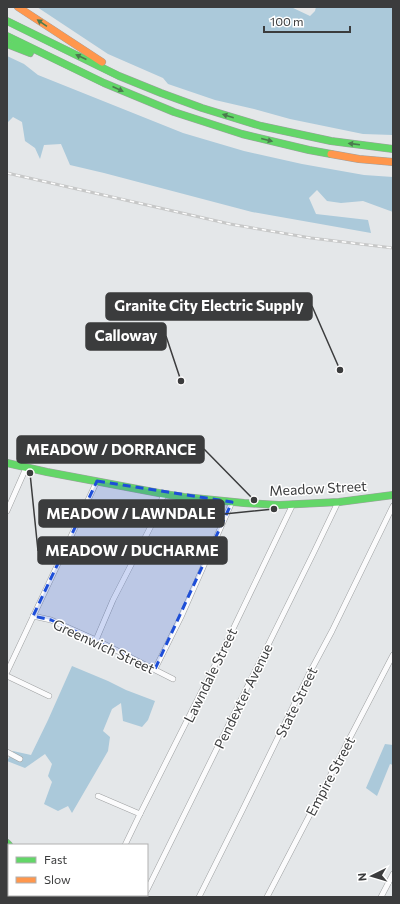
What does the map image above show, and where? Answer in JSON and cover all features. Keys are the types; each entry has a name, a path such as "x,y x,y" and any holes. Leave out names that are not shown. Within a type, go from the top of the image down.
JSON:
{"main road":[{"path":"18,7 134,82"},
{"path":"7,21 134,82 202,108 260,126 331,141 393,149"},
{"path":"7,36 82,73 174,112 242,134 309,150 393,162"},
{"path":"7,44 82,73"},
{"name":"Meadow Street","path":"7,463 26,468 164,494 232,502 279,505 338,502 393,495"}],"street":[{"path":"7,511 26,468"},
{"path":"7,672 97,481"},
{"path":"96,640 151,526 164,494"},
{"path":"155,669 181,617 232,502"},
{"name":"Pendexter Avenue","path":"148,888 338,502"},
{"name":"Lawndale Street","path":"125,844 233,629 293,504"},
{"name":"State Street","path":"199,897 393,506"},
{"name":"Greenwich Street","path":"33,616 51,620 96,640 173,679"},
{"name":"Empire Street","path":"268,897 393,655"},
{"path":"7,676 49,696"},
{"path":"7,752 20,759"},
{"path":"98,796 140,814"},
{"path":"381,897 393,874"}],"highlighted area":[{"path":"97,481 232,502 155,669 51,620 33,616"}],"shaded area":[{"path":"37,7 291,7 310,16 315,11 316,7 393,7 393,135 363,134 290,119 215,100 168,84 163,78 108,54"},
{"path":"7,56 24,64 38,75 183,133 244,151 302,164 364,175 393,177 393,212 363,201 341,203 327,201 317,190 309,198 316,214 368,220 371,233 252,212 70,165 61,144 44,145 40,159 35,148 25,141 22,122 13,117 7,123"},
{"path":"72,666 155,701 148,720 142,727 123,721 121,703 112,709 103,731 110,737 108,751 72,813 68,806 58,811 44,804 52,782 48,776 52,764 45,754 25,768 7,761 13,751 31,755"},
{"path":"385,744 393,745 393,765 390,764 377,796 366,788"}],"railway":[{"path":"7,173 230,224 311,238 393,248"}],"traffic: fast":[{"path":"7,21 119,76 202,108 261,126 331,141 393,149"},
{"path":"7,36 104,83 174,112 242,134 331,154"},
{"path":"7,44 30,53"},
{"path":"7,463 164,494 244,503 279,505 339,502 393,495"}],"traffic: slow":[{"path":"18,7 102,62"},
{"path":"331,154 359,159 393,162"}],"place":[{"name":"Granite City Electric Supply","path":"340,370"},
{"name":"Calloway","path":"181,381"},
{"name":"MEADOW / DUCHARME","path":"30,473"},
{"name":"MEADOW / DORRANCE","path":"254,500"},
{"name":"MEADOW / LAWNDALE","path":"274,509"}]}
